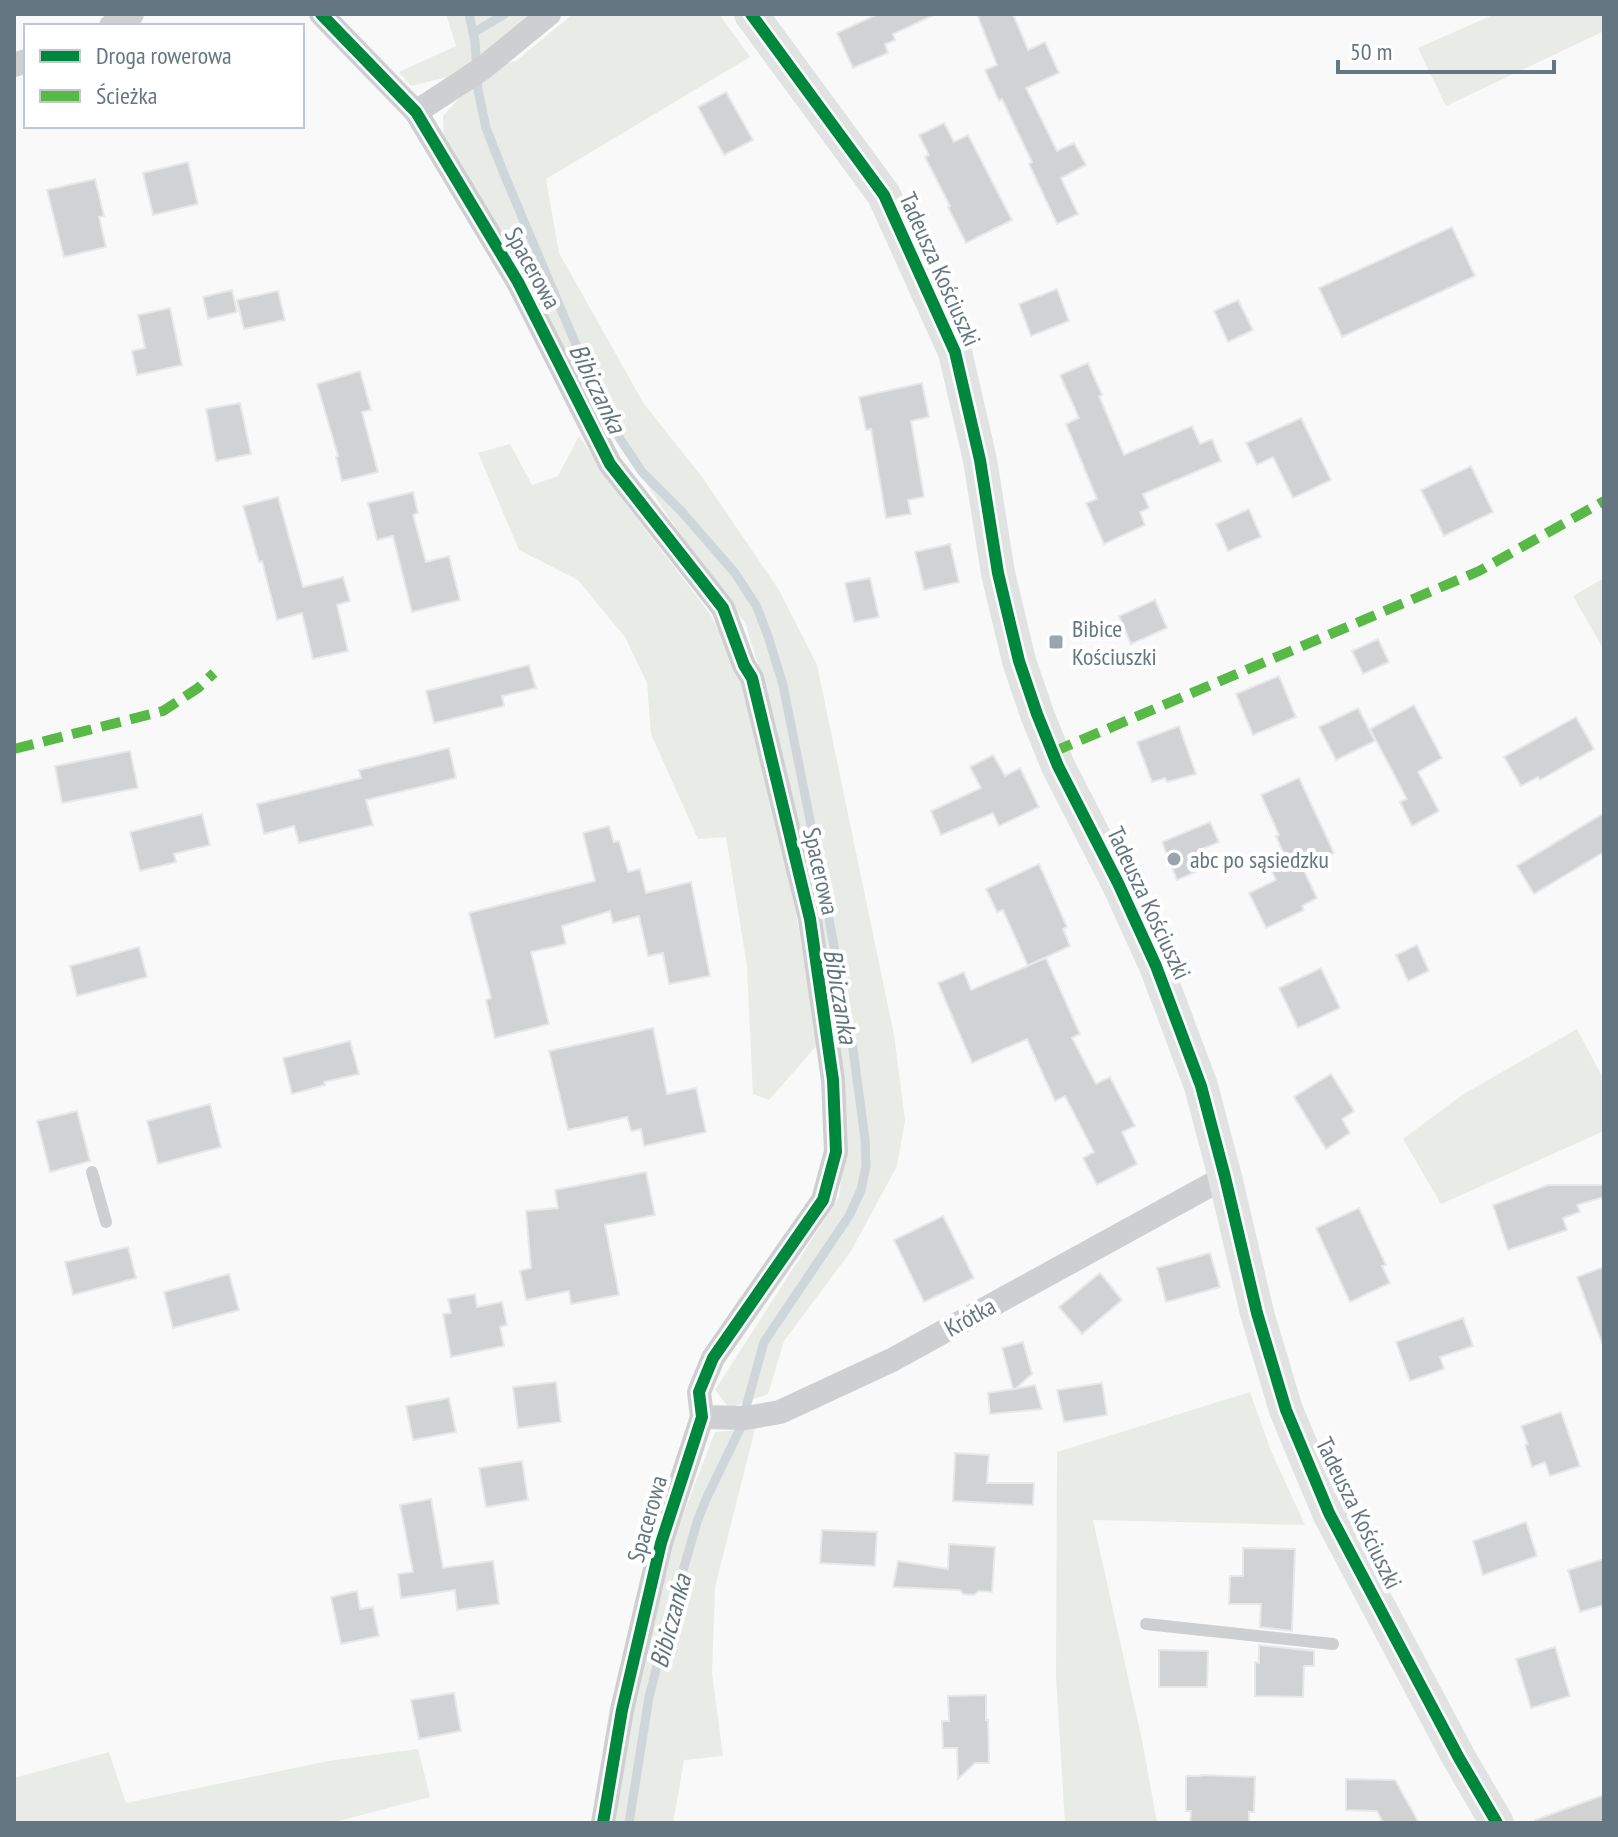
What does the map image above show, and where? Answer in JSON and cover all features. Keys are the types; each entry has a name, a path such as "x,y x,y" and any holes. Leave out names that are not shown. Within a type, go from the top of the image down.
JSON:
{"street":[{"path":"114,24 132,14"},
{"name":"Spacerowa","path":"321,14 416,112 518,282 610,464 723,608 744,665 752,678 810,919 833,1080 836,1152 823,1200 713,1358 699,1392 702,1417 661,1543 622,1710 603,1823"},
{"path":"416,112 474,74 549,14"},
{"name":"Tadeusza Kościuszki","path":"751,14 884,195 955,352 980,460 998,573 1019,661 1058,766 1118,883 1161,978 1201,1086 1257,1313 1286,1410 1329,1513 1459,1758 1497,1823"},
{"name":"Krótka","path":"702,1417 741,1418 780,1412 892,1360 1225,1177"}],"lane":[{"path":"92,1172 106,1222"},
{"path":"1146,1624 1333,1644"}],"shaded area":[{"path":"446,14 536,14 460,74 411,86 399,72 456,46"},
{"path":"573,14 719,14 750,57 546,179 559,253 644,404 702,477 779,590 817,665 894,1035 905,1120 897,1166 851,1251 784,1341 768,1394 729,1408 715,1390 839,1197 845,1146 763,681 745,622 712,581 601,417 510,246 444,142 443,116 467,91 495,68 516,61"},
{"path":"1495,14 1604,14 1604,31 1446,106 1418,48"},
{"path":"579,436 618,494 710,614 749,690 796,913 818,1044 769,1100 753,1094 747,966 726,837 698,839 651,734 647,683 625,637 578,580 519,550 478,453 510,444 532,485 558,476"},
{"path":"1604,578 1604,650 1573,596"},
{"path":"1577,1029 1604,1080 1604,1131 1441,1204 1403,1139 1462,1095"},
{"path":"1250,1392 1271,1451 1305,1525 1093,1520 1142,1740 1157,1823 1065,1823 1056,1677 1057,1452"},
{"path":"755,1429 715,1587 712,1673 723,1756 684,1760 673,1823 613,1823 631,1711 672,1544 715,1432"},
{"path":"418,1749 430,1797 331,1823 14,1823 14,1778 109,1752 126,1803 328,1761"}],"building":[{"path":"878,14 936,14 893,34 895,40 885,44 888,53 853,68 837,33"},
{"path":"977,14 1013,14 1028,50 1045,42 1059,73 1026,88 1057,151 1074,143 1086,165 1061,178 1078,214 1057,224 1029,164 1032,162 985,70 997,65"},
{"path":"726,92 753,140 724,155 698,107"},
{"path":"944,123 954,142 968,135 1012,220 966,243 925,157 929,155 919,135"},
{"path":"188,162 198,204 153,215 143,173"},
{"path":"95,179 104,216 99,217 106,247 64,257 47,190"},
{"path":"1452,227 1475,276 1342,337 1319,288"},
{"path":"1057,289 1069,321 1031,336 1019,304"},
{"path":"232,290 237,312 208,319 203,297"},
{"path":"278,291 285,320 244,329 237,300"},
{"path":"1238,300 1253,330 1228,342 1214,311"},
{"path":"170,308 182,365 137,375 132,351 145,348 138,315"},
{"path":"1088,363 1124,455 1192,426 1200,444 1212,439 1221,461 1143,494 1149,508 1140,512 1145,525 1104,544 1086,503 1097,499 1066,424 1079,418 1060,375"},
{"path":"360,371 371,410 362,412 378,472 342,481 317,384"},
{"path":"922,383 929,417 911,421 924,497 908,500 911,514 886,518 871,429 866,430 859,397"},
{"path":"240,403 251,454 216,461 206,409"},
{"path":"1301,418 1331,480 1293,498 1273,457 1257,465 1246,443"},
{"path":"1471,466 1493,512 1444,536 1421,490"},
{"path":"413,492 418,513 413,515 426,562 449,556 460,600 412,612 393,536 377,540 368,503"},
{"path":"278,497 303,587 343,577 350,601 337,605 348,651 313,659 302,613 277,620 262,561 259,562 243,506"},
{"path":"1249,509 1261,537 1228,551 1216,524"},
{"path":"950,544 959,582 924,590 915,552"},
{"path":"870,578 879,617 854,622 845,583"},
{"path":"1155,600 1167,628 1131,644 1119,616"},
{"path":"1378,639 1389,662 1363,674 1352,651"},
{"path":"529,665 536,688 502,696 504,706 434,723 426,691"},
{"path":"1279,676 1296,717 1253,735 1236,694"},
{"path":"1414,705 1442,758 1418,772 1439,811 1412,826 1400,802 1407,799 1370,729"},
{"path":"1358,708 1375,741 1336,760 1319,727"},
{"path":"1576,717 1594,749 1540,780 1538,777 1521,786 1504,757"},
{"path":"1179,726 1196,774 1167,782 1165,778 1152,782 1137,742"},
{"path":"449,748 456,778 366,800 373,825 299,843 294,826 264,834 257,804 361,778 359,770"},
{"path":"130,751 138,788 62,803 55,766"},
{"path":"993,755 1005,776 1020,768 1039,807 999,826 993,813 941,835 931,811 981,788 970,767"},
{"path":"1299,778 1334,853 1303,869 1317,898 1302,906 1304,910 1266,928 1249,893 1276,880 1272,872 1288,864 1261,795"},
{"path":"1604,813 1604,852 1534,894 1517,866"},
{"path":"202,814 210,845 174,854 176,862 140,871 130,832"},
{"path":"1210,822 1219,842 1202,849 1209,866 1177,880 1162,842"},
{"path":"609,826 614,842 619,841 628,872 640,869 646,893 691,882 710,976 669,984 663,953 648,956 639,916 613,923 610,911 562,926 566,944 531,952 549,1024 495,1038 486,1000 491,998 469,913 595,881 583,833"},
{"path":"1039,864 1067,927 1063,929 1070,946 1029,965 1046,958 1080,1034 1072,1038 1096,1084 1110,1077 1135,1126 1122,1132 1137,1164 1097,1185 1083,1158 1094,1152 1065,1096 1055,1101 1027,1039 972,1063 938,983 964,972 971,990 1028,966 1003,910 997,912 986,889"},
{"path":"1417,945 1429,971 1408,981 1396,955"},
{"path":"139,947 147,977 77,996 70,966"},
{"path":"1321,968 1340,1008 1298,1028 1279,988"},
{"path":"653,1028 667,1094 696,1088 706,1132 644,1146 641,1129 631,1131 627,1117 568,1130 549,1051"},
{"path":"350,1041 359,1074 292,1094 283,1058"},
{"path":"1331,1074 1354,1111 1342,1119 1350,1133 1326,1149 1294,1097"},
{"path":"210,1104 221,1147 158,1164 147,1121"},
{"path":"77,1111 90,1161 50,1172 37,1121"},
{"path":"646,1172 655,1215 605,1225 619,1295 571,1304 569,1291 526,1300 520,1271 531,1268 526,1211 558,1208 555,1190"},
{"path":"1548,1185 1604,1185 1604,1197 1577,1205 1580,1212 1563,1218 1567,1230 1508,1250 1493,1205"},
{"path":"1359,1208 1386,1265 1382,1266 1390,1283 1350,1302 1316,1228"},
{"path":"943,1216 974,1278 924,1302 894,1240"},
{"path":"128,1247 136,1278 73,1295 65,1262"},
{"path":"1210,1253 1220,1287 1166,1302 1157,1268"},
{"path":"1604,1267 1604,1343 1602,1343 1577,1277"},
{"path":"1100,1273 1122,1300 1082,1334 1059,1307"},
{"path":"229,1274 239,1310 173,1328 164,1292"},
{"path":"475,1294 477,1307 502,1302 507,1325 500,1327 504,1346 451,1357 443,1314 451,1313 448,1299"},
{"path":"1463,1318 1473,1346 1440,1357 1444,1369 1410,1381 1396,1342"},
{"path":"1023,1342 1032,1374 1015,1389 1035,1385 1042,1409 990,1414 988,1393 1013,1389 1002,1348"},
{"path":"556,1382 561,1422 518,1428 513,1387"},
{"path":"1102,1383 1107,1415 1064,1422 1057,1390"},
{"path":"449,1398 456,1432 413,1440 406,1406"},
{"path":"1561,1412 1580,1466 1550,1476 1545,1462 1532,1467 1521,1426"},
{"path":"955,1453 989,1455 987,1483 1034,1483 1033,1505 953,1501"},
{"path":"522,1461 528,1500 486,1507 479,1468"},
{"path":"431,1499 443,1568 493,1561 499,1604 457,1610 455,1590 401,1598 398,1574 413,1572 400,1505"},
{"path":"1526,1522 1537,1556 1483,1575 1473,1541"},
{"path":"822,1530 877,1532 875,1566 820,1563"},
{"path":"949,1544 995,1547 992,1592 979,1591 974,1595 963,1594 960,1590 893,1587 898,1561 948,1569"},
{"path":"1243,1548 1295,1549 1292,1631 1260,1627 1261,1604 1229,1604 1230,1576 1243,1576"},
{"path":"1604,1559 1604,1605 1580,1612 1568,1570"},
{"path":"357,1591 360,1609 373,1607 379,1636 341,1644 331,1597"},
{"path":"1259,1645 1314,1651 1314,1666 1304,1666 1303,1697 1255,1696 1255,1662 1259,1663"},
{"path":"1555,1647 1570,1696 1531,1708 1516,1659"},
{"path":"1159,1650 1208,1651 1207,1687 1159,1687"},
{"path":"454,1693 461,1731 419,1739 411,1700"},
{"path":"986,1695 989,1763 975,1763 958,1779 957,1748 943,1748 942,1721 949,1721 948,1696"},
{"path":"1186,1776 1255,1777 1254,1812 1249,1812 1249,1823 1190,1823 1191,1811 1186,1811"},
{"path":"1346,1779 1395,1780 1419,1823 1383,1823 1377,1811 1346,1810"},
{"path":"1604,1795 1604,1823 1535,1823 1535,1820"}],"waterway":[{"name":"Bibiczanka","path":"469,14 486,128 598,397 642,472 735,573 757,607 768,636 783,685 819,865 853,1049 865,1139 866,1166 861,1190 849,1216 764,1342 740,1429 697,1522 649,1697 629,1823"},
{"path":"473,33 505,14"}],"marked path":[{"path":"1053,752 1479,571 1604,501"},
{"path":"14,749 163,711 198,688 214,673"}],"cycle path":[{"path":"321,14 416,112 518,282 610,464 723,608 744,665 752,678 810,919 833,1080 836,1152 823,1200 713,1358 699,1392 702,1417 661,1543 622,1710 603,1823"},
{"path":"751,14 884,195 955,352 980,460 998,573 1019,661 1058,766 1156,966 1201,1086 1257,1313 1286,1410 1329,1513 1459,1758 1497,1823"}],"place":[{"name":"Bibice Kościuszki","path":"1056,642"},
{"name":"abc po sąsiedzku","path":"1174,859"}]}
